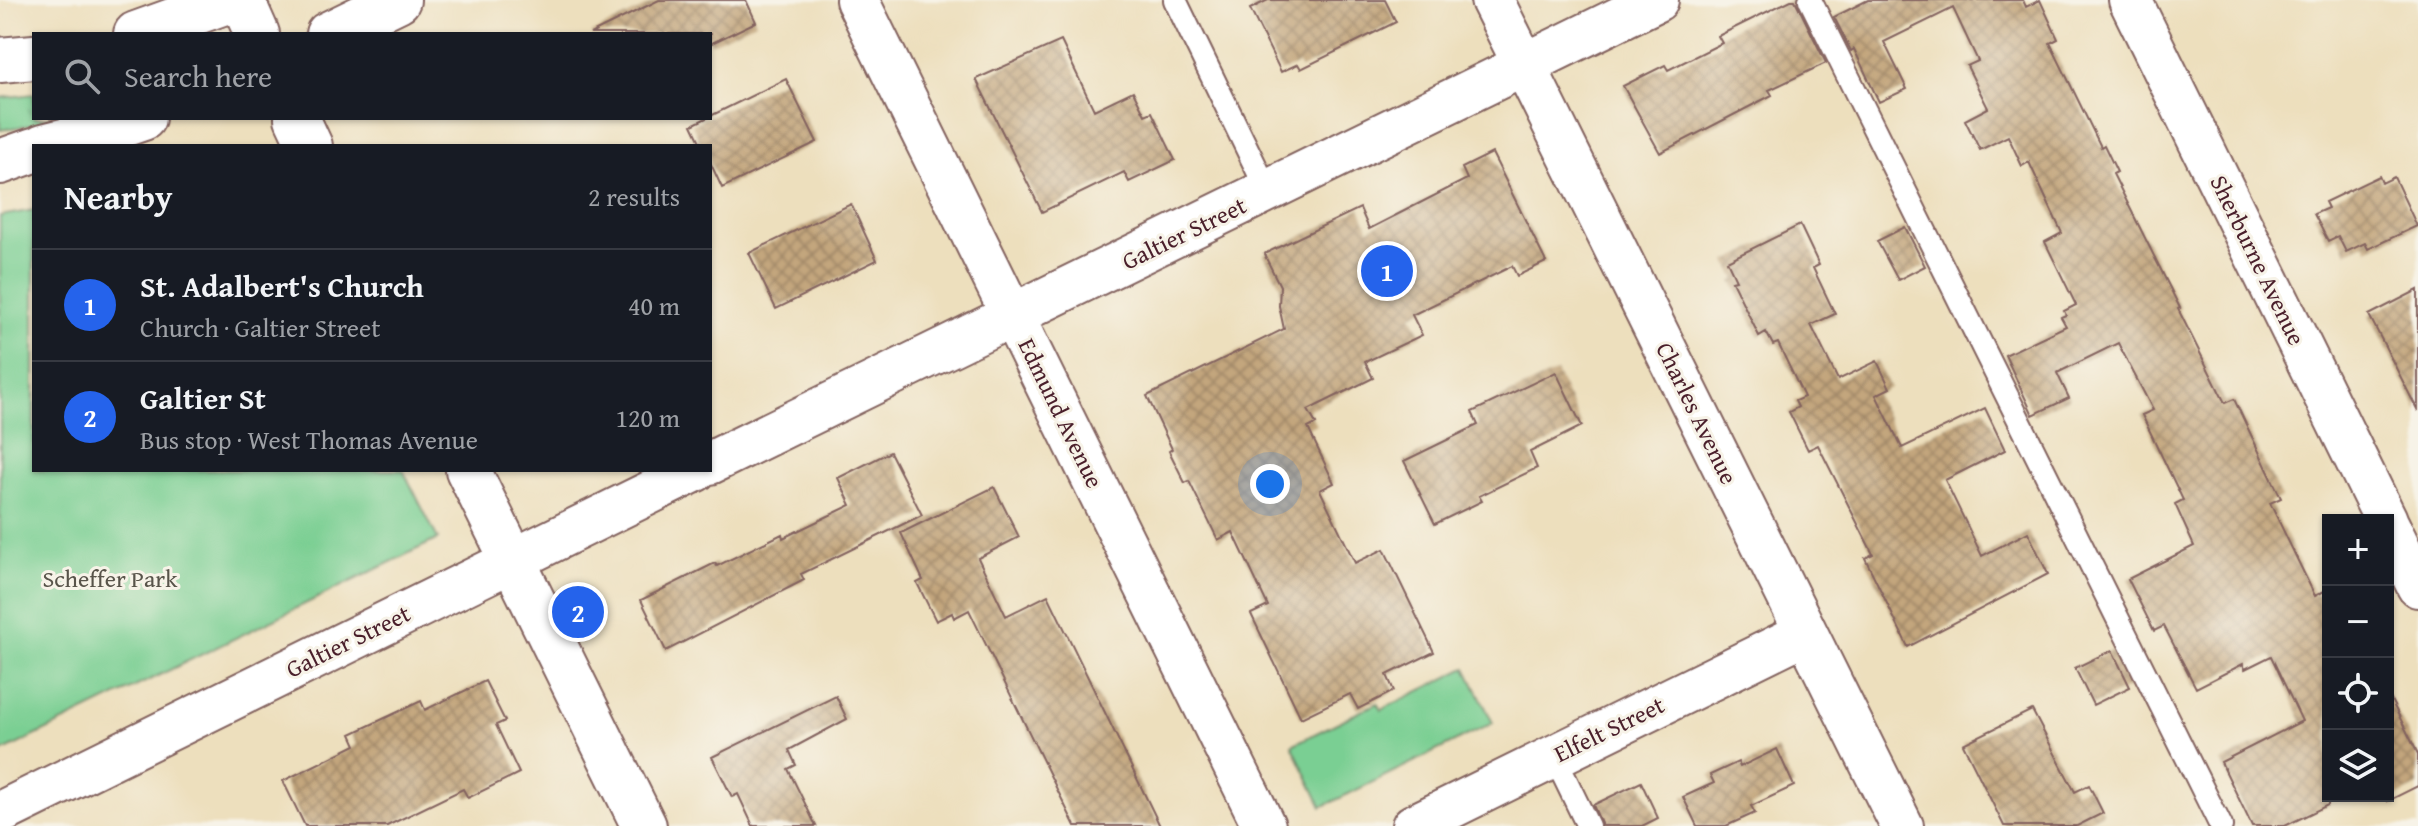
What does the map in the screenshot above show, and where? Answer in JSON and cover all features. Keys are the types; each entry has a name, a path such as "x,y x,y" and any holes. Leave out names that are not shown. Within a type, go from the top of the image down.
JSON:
{"street":[{"path":"142,32 230,0"},
{"path":"242,0 256,32"},
{"path":"332,32 398,0"},
{"name":"Edmund Avenue","path":"857,0 1264,826"},
{"name":"Charles Avenue","path":"1492,0 1902,826"},
{"name":"Galtier Street","path":"712,462 1657,0"},
{"name":"Sherburne Avenue","path":"2130,0 2383,514"},
{"path":"0,60 32,57"},
{"path":"52,144 137,120"},
{"path":"298,120 309,144"},
{"path":"0,150 32,148"},
{"path":"0,162 32,149"},
{"path":"469,472 644,826"},
{"name":"Galtier Street","path":"0,813 692,472"},
{"name":"Sherburne Avenue","path":"2394,536 2418,586"},
{"name":"Elfelt Street","path":"1413,826 1805,633"}],"lane":[{"path":"1175,0 1268,192"},
{"path":"1810,0 2221,826"},
{"path":"1554,756 1588,826"}],"green space":[{"path":"32,94 32,120 62,120 0,130 0,98"},
{"name":"Scheffer Park","path":"32,210 32,472 404,472 438,539 0,753 0,216"},
{"path":"1466,668 1493,723 1322,807 1292,745 1377,703 1381,710"}],"building":[{"path":"659,0 746,0 756,22 712,43 712,32 594,32"},
{"path":"1268,0 1385,0 1396,22 1301,69 1298,64 1281,72 1250,9"},
{"path":"1795,0 1826,63 1769,90 1772,95 1660,153 1623,86 1665,65 1668,70 1722,43 1718,36"},
{"path":"1868,0 2023,0 2026,7 2040,0 2058,39 2050,43 2101,147 2104,145 2117,172 2113,174 2225,403 2234,399 2281,498 2270,503 2315,596 2322,592 2322,802 2328,802 2328,805 2285,826 2252,826 2221,762 2302,721 2271,656 2245,669 2243,664 2196,688 2164,626 2154,631 2128,579 2194,546 2175,504 2183,500 2142,415 2153,410 2118,343 2057,373 2069,398 2033,415 2005,355 2066,326 2061,317 2066,315 2064,311 2076,305 2045,242 2062,233 2029,162 2022,166 2008,136 1980,150 1965,120 1988,108 1967,66 1978,61 1953,8 1884,42 1907,89 1879,102 1854,49 1851,51 1834,17"},
{"path":"1061,41 1094,110 1133,91 1145,115 1152,112 1175,160 1129,182 1124,172 1042,212 976,79"},
{"path":"786,79 817,142 722,188 712,166 712,144 701,144 692,125 712,120 712,115"},
{"path":"1492,153 1546,262 1517,276 1512,266 1412,315 1422,335 1365,362 1373,378 1308,410 1316,424 1308,428 1334,483 1320,490 1355,563 1384,549 1434,652 1387,675 1394,691 1358,709 1350,694 1301,718 1251,614 1268,606 1233,532 1218,540 1189,481 1185,483 1169,451 1172,449 1147,396 1284,329 1279,306 1280,286 1264,254 1360,208 1369,229 1467,179 1462,168"},
{"path":"2379,176 2382,183 2394,177 2417,226 2368,249 2365,243 2346,252 2338,236 2328,241 2314,214 2328,208 2325,202"},
{"path":"851,204 877,260 776,309 749,253"},
{"path":"1800,225 1819,265 1813,268 1835,314 1811,325 1838,380 1877,361 1890,388 1876,395 1902,448 1985,408 2005,450 1945,480 1982,556 2028,532 2048,574 1908,647 1865,558 1873,554 1818,445 1808,450 1789,412 1798,407 1795,401 1804,397 1778,343 1773,345 1766,332 1759,336 1732,281 1736,280 1727,261"},
{"path":"1905,227 1925,266 1898,280 1877,241"},
{"path":"2418,290 2418,411 2369,315"},
{"path":"1556,372 1582,426 1530,452 1537,468 1479,496 1482,501 1435,524 1404,461 1478,425 1472,412"},
{"path":"890,452 922,515 801,574 804,580 666,651 641,600 715,563 717,566 782,534 783,538 851,505 838,478"},
{"path":"994,487 1019,537 978,558 1006,616 1048,595 1160,826 1075,826 969,610 954,618 952,613 936,621 917,583 923,580 901,533"},
{"path":"2112,650 2130,687 2093,705 2075,668"},
{"path":"485,681 505,721 496,725 519,773 468,798 463,789 387,826 305,826 283,781 356,745 351,734 421,701 425,710"},
{"path":"836,696 847,719 789,750 796,765 788,769 816,826 753,826 738,794 732,797 712,757"},
{"path":"2394,706 2418,754 2418,786 2394,798"},
{"path":"2032,710 2075,792 2089,785 2103,813 2077,826 2004,826 1963,744"},
{"path":"1777,749 1794,786 1751,806 1755,813 1726,826 1697,826 1683,797 1714,783 1710,775 1738,762 1740,767"},
{"path":"1641,782 1658,818 1642,826 1602,826 1593,805"}],"place":[{"name":"St. Adalbert's Church","path":"1387,271"},
{"name":"Galtier St","path":"578,612"}]}
